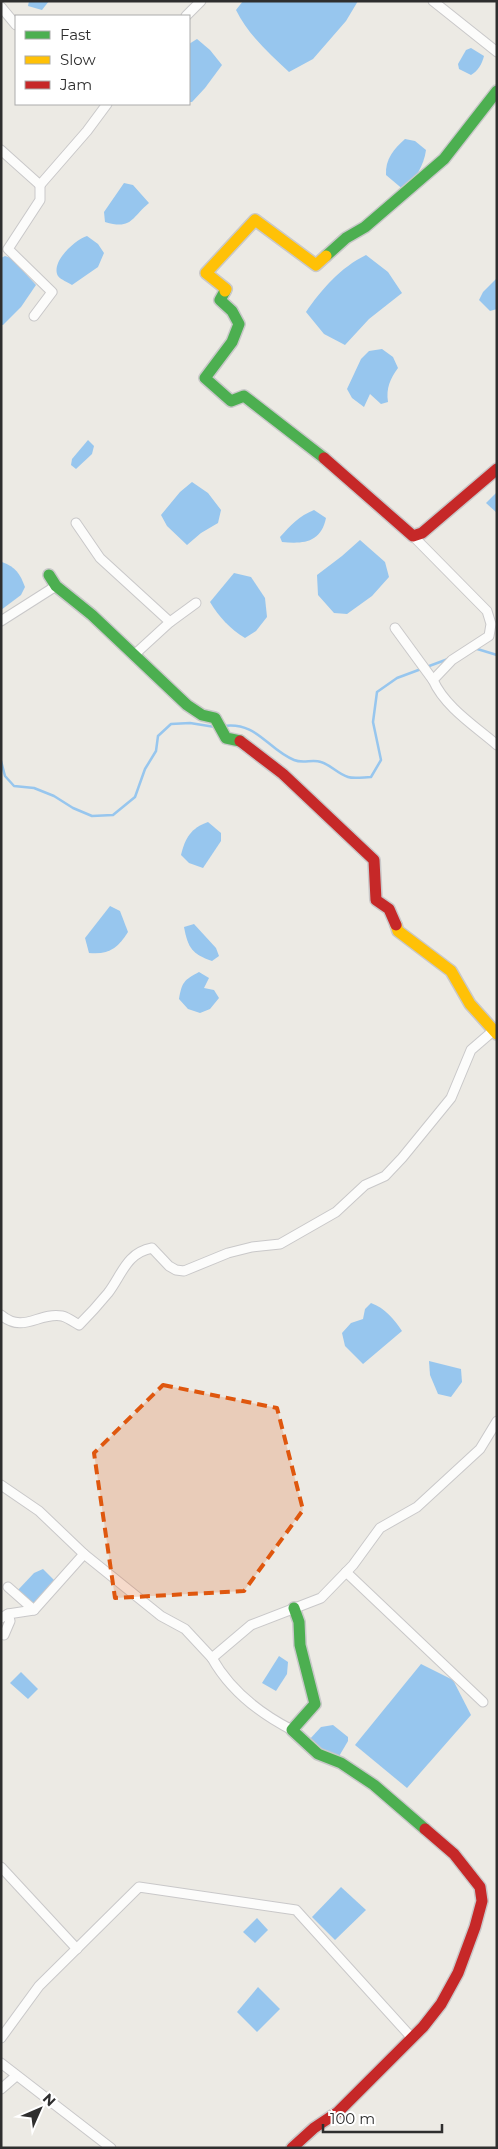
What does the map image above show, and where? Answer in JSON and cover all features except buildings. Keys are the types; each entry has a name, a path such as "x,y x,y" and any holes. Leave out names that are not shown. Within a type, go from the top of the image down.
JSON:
{"street":[{"path":"187,15 201,1"},
{"path":"433,1 497,52"},
{"path":"1,7 15,24"},
{"path":"433,680 452,660 489,636 491,624 487,611 413,536 405,531 365,492 244,396 231,400 206,378 232,342 239,324 232,311 220,300 226,289 206,273 256,220 316,265 346,238 365,228 444,159 497,91"},
{"path":"34,316 52,292 4,252 40,200 40,185 87,130 105,105"},
{"path":"1,150 40,185"},
{"path":"413,536 422,533 497,469"},
{"path":"76,523 100,558 170,622"},
{"path":"1,1315 10,1322 24,1323 46,1317 62,1316 79,1325 109,1291 117,1276 128,1263 143,1250 152,1248 169,1266 176,1270 184,1271 228,1253 252,1247 280,1244 336,1212 365,1185 385,1176 451,1098 471,1050 495,1033 470,1004 451,971 398,930 389,909 376,900 374,860 283,774 239,740 226,738 215,718 202,715 187,705 92,615 56,586 49,575"},
{"path":"1,621 56,586"},
{"path":"134,655 170,622 196,603"},
{"path":"395,628 448,703 497,745"},
{"path":"212,1658 250,1625 321,1598 346,1572 380,1528 417,1507 480,1449 497,1421"},
{"path":"1,1485 39,1511 84,1554 161,1616 185,1629 212,1658 220,1673 243,1697 271,1720 292,1730 318,1754 341,1764 374,1785 454,1854 480,1888 482,1901 475,1928 458,1972 441,2004 423,2027 338,2112 314,2128 292,2148"},
{"path":"5,1616 34,1610 84,1554"},
{"path":"346,1572 483,1702"},
{"path":"8,1587 34,1610"},
{"path":"292,1730 315,1704 300,1645 299,1622 294,1608"},
{"path":"4,1635 10,1621 5,1616"},
{"path":"1,1867 77,1949"},
{"path":"1,2038 40,1986 139,1887 296,1910 412,2038"},
{"path":"1,2063 110,2148"},
{"path":"1,2089 16,2076"}],"highlighted area":[{"path":"163,1385 277,1408 303,1510 244,1591 115,1598 94,1453"}],"water":[{"path":"29,1 49,1 42,10 28,6"},
{"path":"243,1 358,1 346,21 313,59 289,72 260,44 241,19 236,10"},
{"path":"197,39 210,50 222,65 192,102 190,102 190,43"},
{"path":"471,48 484,56 479,67 471,75 459,69 458,64 466,50"},
{"path":"405,139 415,141 426,150 416,177 405,191 386,175 386,169 391,155"},
{"path":"124,183 133,185 149,203 126,223 121,225 105,222 104,212"},
{"path":"87,236 98,244 104,253 98,267 72,285 61,279 56,270 65,252"},
{"path":"366,255 388,272 402,293 369,319 345,345 324,334 306,312 332,280 348,266"},
{"path":"5,256 11,258 36,285 21,307 1,325 1,258"},
{"path":"497,278 497,309 490,311 479,300 483,292"},
{"path":"382,349 393,357 398,368 389,384 388,402 381,404 370,394 364,407 352,398 347,389 361,359 369,351"},
{"path":"88,440 94,446 92,454 76,469 71,465 72,459"},
{"path":"192,482 208,493 221,510 218,523 201,533 187,545 167,526 161,515 180,492"},
{"path":"497,492 497,513 486,503"},
{"path":"314,510 326,518 320,533 304,542 282,542 280,537 292,525 304,515"},
{"path":"360,540 385,562 389,577 372,596 347,614 334,613 318,595 317,575"},
{"path":"2,562 11,566 17,572 25,587 21,595 1,610"},
{"path":"234,573 251,577 265,598 267,617 256,631 245,638 225,622 210,602"},
{"path":"208,822 221,833 221,841 203,868 189,863 181,855 190,834 197,827"},
{"path":"110,906 120,911 128,932 117,946 112,949 102,953 89,953 85,938"},
{"path":"194,924 216,948 219,956 212,961 195,953 189,945 184,927"},
{"path":"199,972 209,978 204,988 214,990 219,998 210,1009 200,1013 188,1009 179,999 184,982"},
{"path":"371,1303 389,1314 402,1331 363,1364 345,1346 342,1333 351,1323 363,1319 365,1309"},
{"path":"429,1361 461,1369 462,1382 451,1397 438,1394 430,1375"},
{"path":"43,1569 55,1581 34,1605 18,1590 34,1573"},
{"path":"279,1656 288,1662 287,1674 276,1691 262,1683"},
{"path":"421,1664 453,1680 471,1715 407,1788 355,1745"},
{"path":"21,1672 38,1689 28,1699 10,1683"},
{"path":"333,1725 348,1737 348,1741 338,1758 328,1754 309,1740 321,1727"},
{"path":"341,1887 366,1910 335,1940 312,1917"},
{"path":"257,1918 268,1930 255,1943 243,1932"},
{"path":"258,1987 280,2009 257,2032 237,2012"}],"waterway":[{"path":"474,648 497,655"},
{"path":"223,726 245,728 294,760 321,762 350,778 371,777 381,760 373,722 377,692 397,678 448,659"},
{"path":"1,761 5,776 14,786 34,788 92,816 113,815 135,797 145,769 156,751 158,736 171,724 190,723 215,727"}],"traffic: fast":[{"path":"326,256 346,238 365,227 444,159 497,91"},
{"path":"225,291 220,300 232,311 239,324 232,342 205,378 231,401 244,396 324,458"},
{"path":"49,575 56,586 92,615 187,705 202,715 215,718 226,738 240,741"},
{"path":"294,1608 299,1622 300,1645 315,1704 292,1730 318,1754 341,1763 374,1785 425,1829"}],"traffic: slow":[{"path":"225,291 226,289 206,273 255,220 316,265 326,256"},
{"path":"396,925 398,931 451,971 470,1004 497,1034"}],"traffic: jam":[{"path":"324,458 413,536 422,533 497,469"},
{"path":"240,741 283,774 374,860 376,900 389,909 396,925"},
{"path":"292,2148 314,2128 338,2112 423,2027 441,2004 458,1973 475,1927 482,1901 480,1887 454,1854 425,1829"}]}
